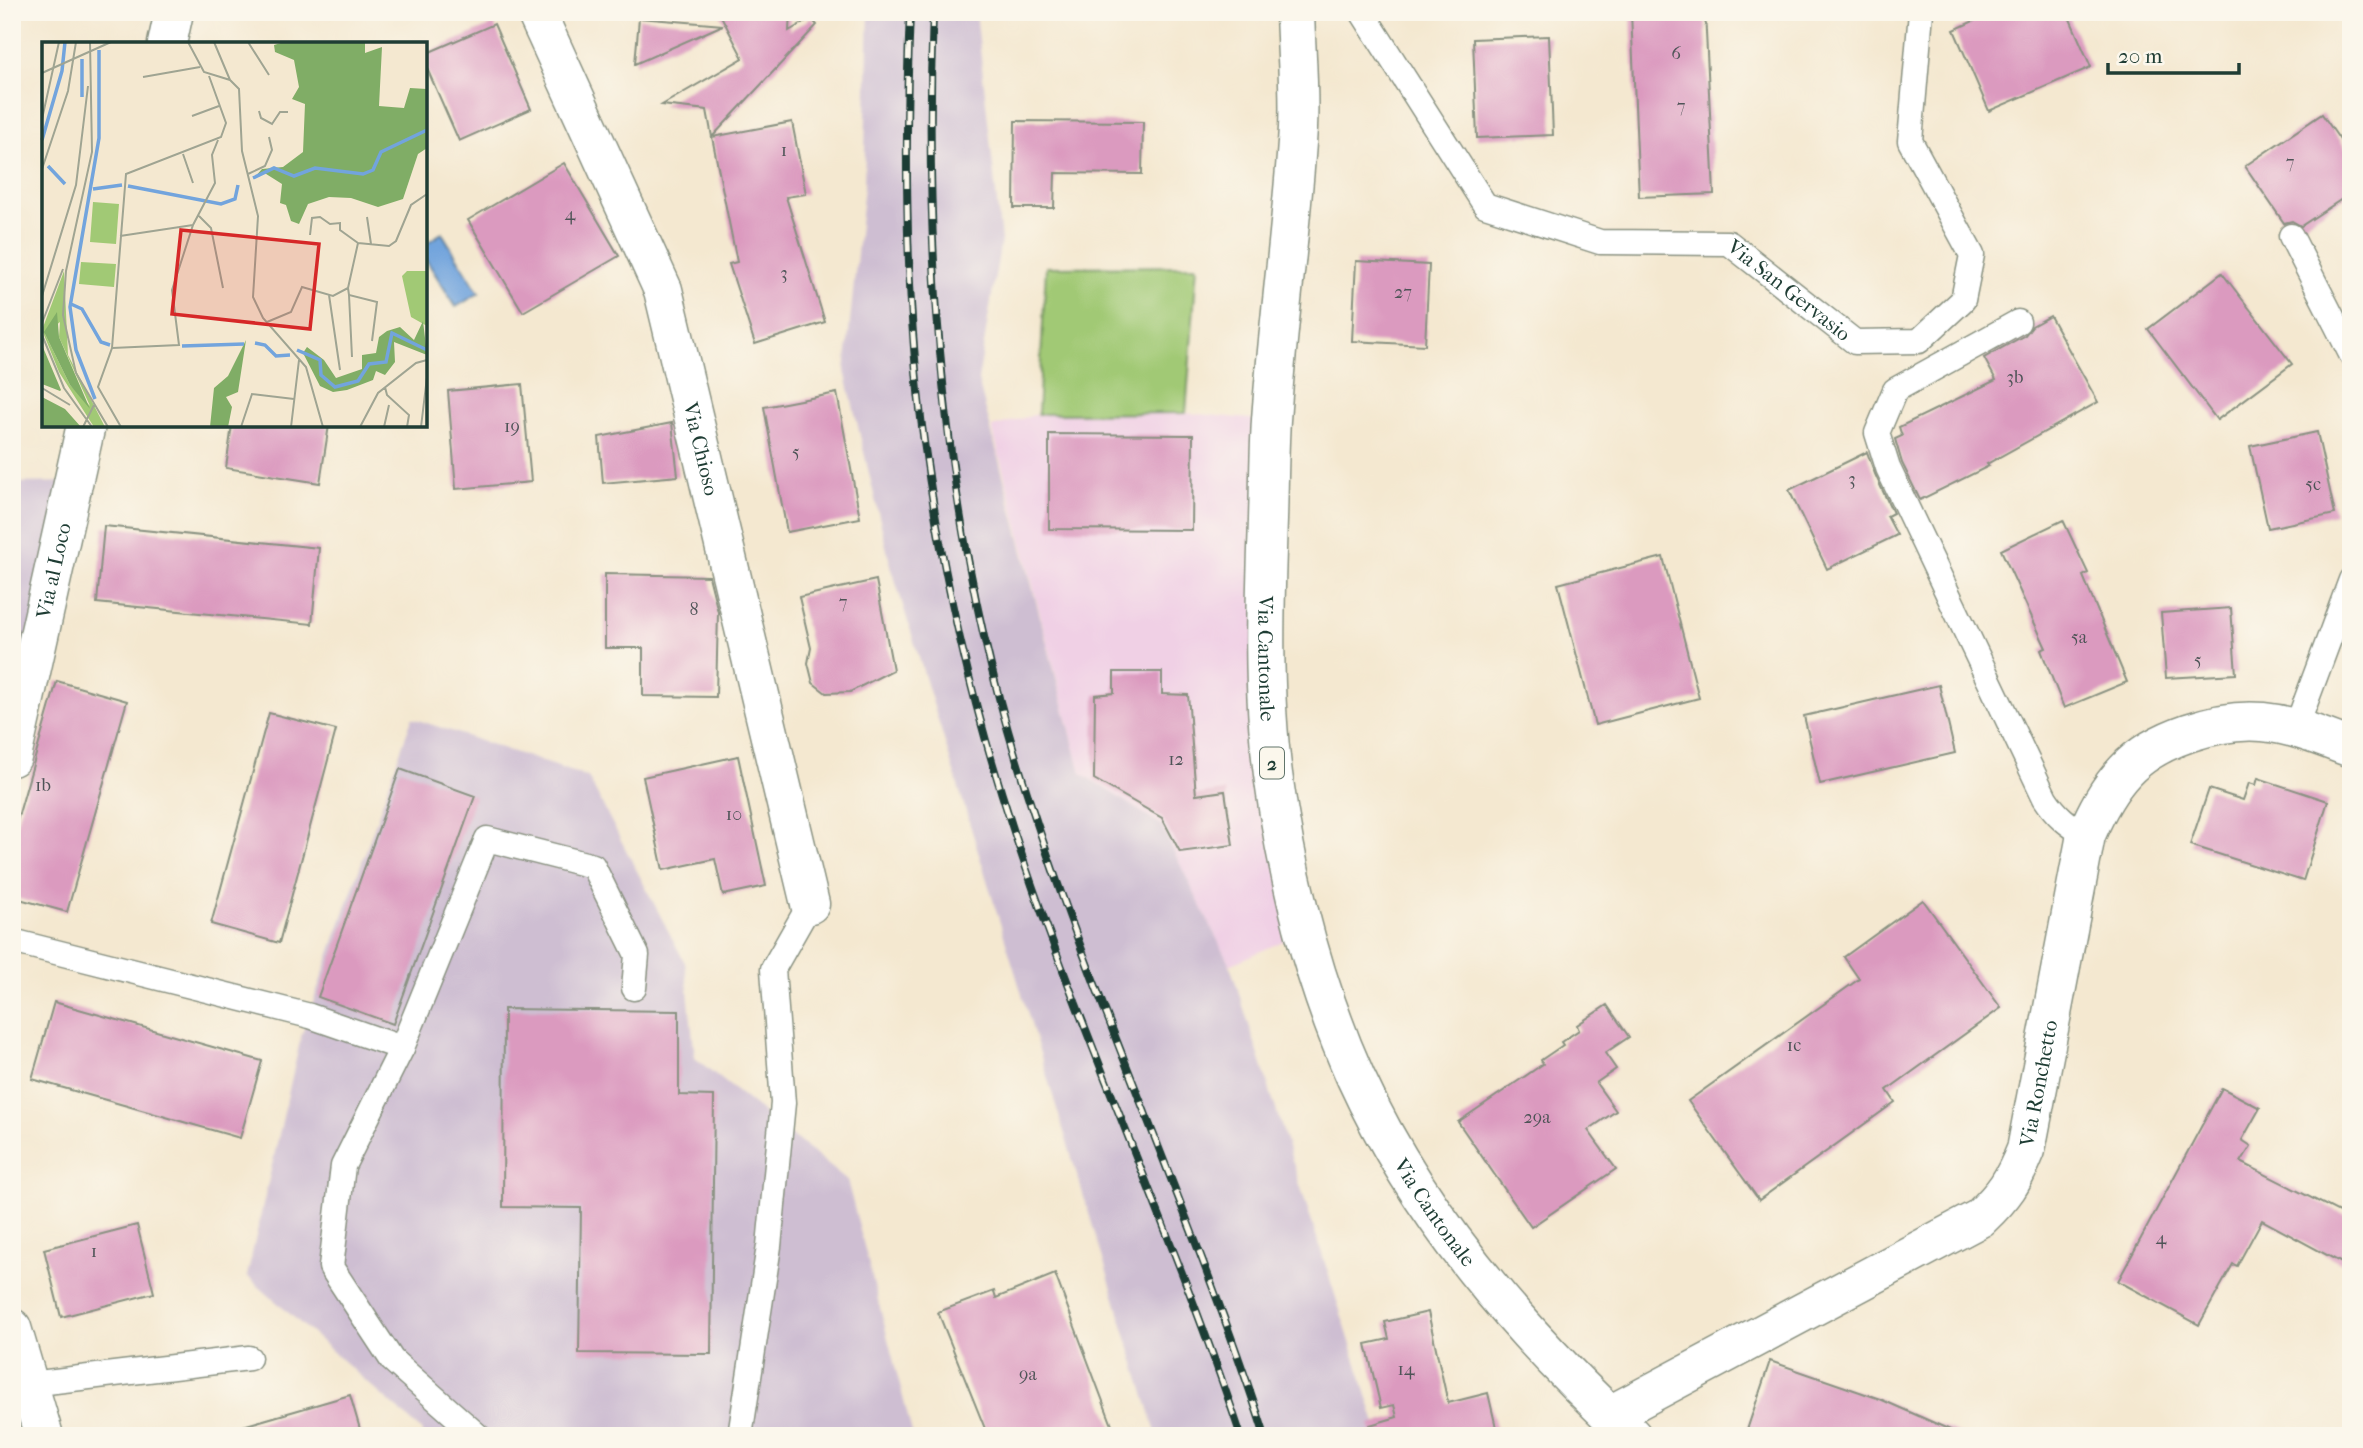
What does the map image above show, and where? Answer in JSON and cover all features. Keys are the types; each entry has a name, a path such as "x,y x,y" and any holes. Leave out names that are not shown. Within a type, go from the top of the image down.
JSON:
{"street":[{"path":"167,42 174,12"},
{"name":"Via Chioso","path":"536,12 663,290 810,904"},
{"name":"Via Cantonale","path":"1295,12 1298,126 1271,421 1265,617 1273,772 1303,932 1330,1014 1356,1079 1426,1203 1486,1283 1544,1349 1621,1425"},
{"name":"Via al Loco","path":"12,757 86,427"},
{"name":"Via Ronchetto","path":"1621,1425 1980,1218 2001,1198 2014,1180 2026,1150 2086,835 2098,806 2126,770 2156,748 2196,730 2229,722 2261,722 2296,728 2351,748"},
{"path":"12,1328 44,1436"}],"lane":[{"name":"Via San Gervasio","path":"1362,12 1485,205 1600,242 1729,243 1855,342 1919,341 1963,300 1972,255 1910,141 1921,12"},
{"path":"2291,236 2351,354"},
{"path":"2018,322 1895,390 1877,433 1888,468 2045,797 2061,818 2086,835"},
{"path":"2296,728 2351,580"},
{"path":"478,1436 392,1360 331,1267 344,1166 402,1048 487,839 593,866 637,955 634,988"},
{"path":"740,1436 769,1246 783,1103 773,969 810,904"},
{"path":"12,941 310,1016 402,1048"},
{"path":"30,1384 249,1359"}],"shaded area":[{"path":"869,12 976,12 1001,240 978,380 1081,773 1160,824 1230,965 1380,1436 1157,1436 890,563 845,371 864,185"},
{"path":"1186,413 1271,421 1265,617 1303,932 1230,965 1160,824 1081,773 992,427 1038,414"},
{"path":"73,482 12,757 12,483"},
{"path":"412,718 588,777 685,963 695,1058 847,1180 913,1436 423,1436 421,1430 247,1276 301,1037"}],"green space":[{"path":"1197,266 1186,413 1038,414 1046,267"}],"water":[{"path":"442,233 479,293 456,307 427,261 427,243"}],"building":[{"path":"719,12 790,12 789,31 811,18 817,25 712,137 707,110 662,105 743,58"},
{"path":"1631,12 1705,12 1714,194 1639,197"},
{"path":"1993,12 2067,12 2091,67 1989,111 1954,30"},
{"path":"639,18 723,25 635,64"},
{"path":"494,24 531,109 459,141 427,69 427,53"},
{"path":"1549,36 1553,135 1477,138 1473,39"},
{"path":"2322,114 2351,156 2351,193 2301,226 2292,221 2284,223 2245,166"},
{"path":"1015,121 1143,122 1142,174 1055,173 1054,208 1014,208"},
{"path":"792,122 806,194 786,197 825,322 755,344 729,264 737,262 712,137"},
{"path":"564,163 619,256 523,312 468,220"},
{"path":"1356,261 1429,265 1425,345 1352,341"},
{"path":"2222,273 2292,364 2217,420 2148,329"},
{"path":"2050,316 2098,402 1987,464 1989,466 1920,500 1902,463 1895,439 1902,436 1899,427 1996,380 1984,358 2025,335 2032,326"},
{"path":"522,384 531,482 456,489 448,391"},
{"path":"837,393 860,518 787,532 764,407"},
{"path":"672,423 678,476 603,483 599,437"},
{"path":"232,427 329,427 320,483 226,468"},
{"path":"2317,432 2335,514 2268,528 2250,446"},
{"path":"1049,434 1193,435 1192,530 1049,529"},
{"path":"1867,452 1893,513 1887,516 1897,535 1827,569 1789,490"},
{"path":"2063,520 2088,573 2083,576 2127,682 2064,708 2041,650 2046,648 2001,550"},
{"path":"104,526 319,548 312,624 97,603"},
{"path":"1663,557 1699,698 1595,725 1558,584"},
{"path":"605,574 709,576 718,612 716,697 643,696 643,648 605,648"},
{"path":"876,580 893,670 850,692 826,693 813,683 808,663 811,648 799,597"},
{"path":"2231,608 2236,674 2166,678 2161,613"},
{"path":"1114,672 1162,672 1162,694 1188,695 1196,795 1225,791 1233,845 1180,852 1162,818 1094,779 1095,695 1114,693"},
{"path":"57,681 127,701 67,912 12,897 12,838"},
{"path":"1939,685 1955,753 1820,784 1804,716"},
{"path":"269,713 336,730 279,943 211,924"},
{"path":"738,756 766,886 723,895 715,859 663,870 643,777"},
{"path":"400,769 475,796 393,1024 318,997"},
{"path":"2258,778 2328,801 2303,881 2190,845 2209,789 2243,800 2249,783 2256,785"},
{"path":"1923,900 2001,1008 1887,1090 1895,1102 1759,1200 1688,1101 1859,979 1844,957"},
{"path":"54,1002 262,1061 240,1138 32,1079"},
{"path":"1607,1005 1629,1037 1605,1053 1616,1069 1596,1083 1616,1111 1588,1130 1616,1169 1531,1227 1458,1122 1543,1064 1541,1060 1579,1030 1577,1025"},
{"path":"504,1009 679,1011 679,1095 714,1096 711,1354 579,1353 581,1208 503,1207"},
{"path":"2222,1088 2260,1108 2242,1140 2251,1146 2241,1162 2351,1218 2351,1268 2262,1220 2237,1266 2233,1264 2199,1325 2118,1281"},
{"path":"137,1225 154,1293 61,1317 44,1249"},
{"path":"1055,1274 1116,1436 988,1436 938,1312 994,1291 996,1298"},
{"path":"1428,1312 1448,1403 1488,1393 1498,1436 1372,1436 1370,1425 1397,1417 1394,1405 1381,1408 1366,1344 1389,1339 1385,1322"},
{"path":"1770,1361 1880,1399 1964,1436 1745,1436"},
{"path":"350,1395 362,1436 244,1436 243,1426"}],"railway":[{"path":"910,12 907,173 913,335 931,491 960,639 999,784 1040,908 1186,1284 1241,1436"},
{"path":"933,12 931,202 944,390 955,484 971,577 992,669 1017,761 1075,931 1205,1267 1265,1436"}]}
